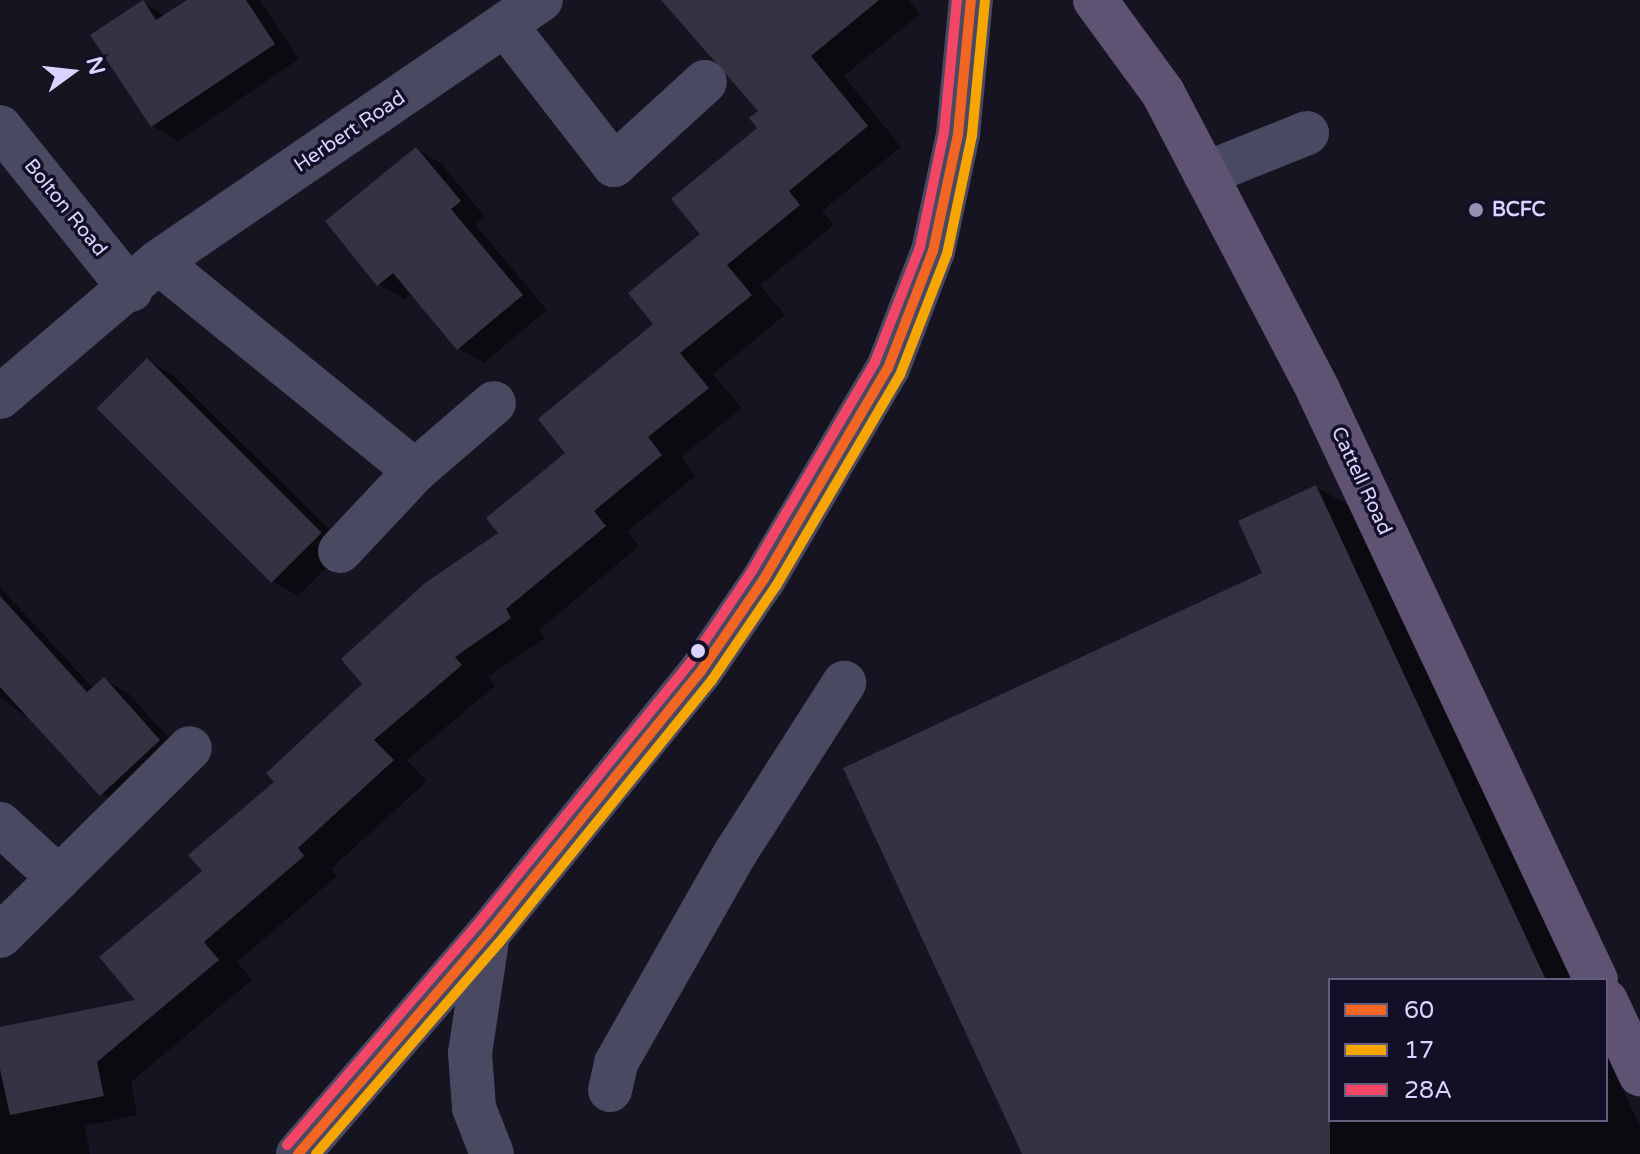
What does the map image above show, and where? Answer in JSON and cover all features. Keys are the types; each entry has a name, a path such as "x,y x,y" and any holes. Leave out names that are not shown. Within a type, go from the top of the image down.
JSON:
{"main road":[{"name":"Cattell Road","path":"1095,0 1163,93 1318,390 1595,978"},
{"path":"1608,1005 1640,1074"}],"street":[{"name":"Herbert Road","path":"0,397 144,276 541,0"},
{"path":"298,1154 488,934 710,658 764,579 888,368 933,251 958,134 971,0"},
{"path":"506,26 614,165 705,82"},
{"name":"Bolton Road","path":"0,127 144,276"},
{"path":"1205,174 1307,133"},
{"path":"144,276 415,471"},
{"path":"340,551 415,471 494,403"},
{"path":"610,1090 616,1063 736,852 844,683"},
{"path":"0,936 190,748"},
{"path":"0,824 59,878"},
{"path":"488,934 470,1053 474,1108 492,1154"}],"building":[{"path":"143,0 156,20 187,0 246,0 275,44 151,127 90,35"},
{"path":"661,0 879,0 811,56 868,126 789,191 800,205 727,265 752,295 680,353 709,388 648,437 662,455 594,511 606,526 506,609 511,618 455,657 462,665 374,740 394,760 298,848 304,856 204,942 219,960 97,1062 104,1096 10,1115 0,1069 0,1027 135,1000 99,957 202,871 188,855 274,782 266,773 362,684 341,659 425,583 498,533 486,518 565,453 538,419 653,324 628,293 700,234 671,199 757,128 749,118 758,111"},
{"path":"416,147 461,201 451,209 523,295 457,350 393,273 377,286 325,221"},
{"path":"147,358 322,533 271,583 97,408"},
{"path":"1316,485 1545,978 1328,978 1330,1154 1022,1154 843,768 1262,573 1238,521"},
{"path":"0,596 87,692 104,677 160,740 100,796 0,687"}],"transit line":[{"name":"28A","path":"287,1145 477,925 690,663 752,571 875,362 920,247 944,132 957,0"},
{"name":"60","path":"298,1154 488,934 701,671 764,579 888,368 933,251 958,134 971,0"},
{"name":"17","path":"316,1154 499,943 712,680 776,586 900,375 947,254 972,135 985,1"}],"place":[{"name":"BCFC","path":"1476,210"}]}
